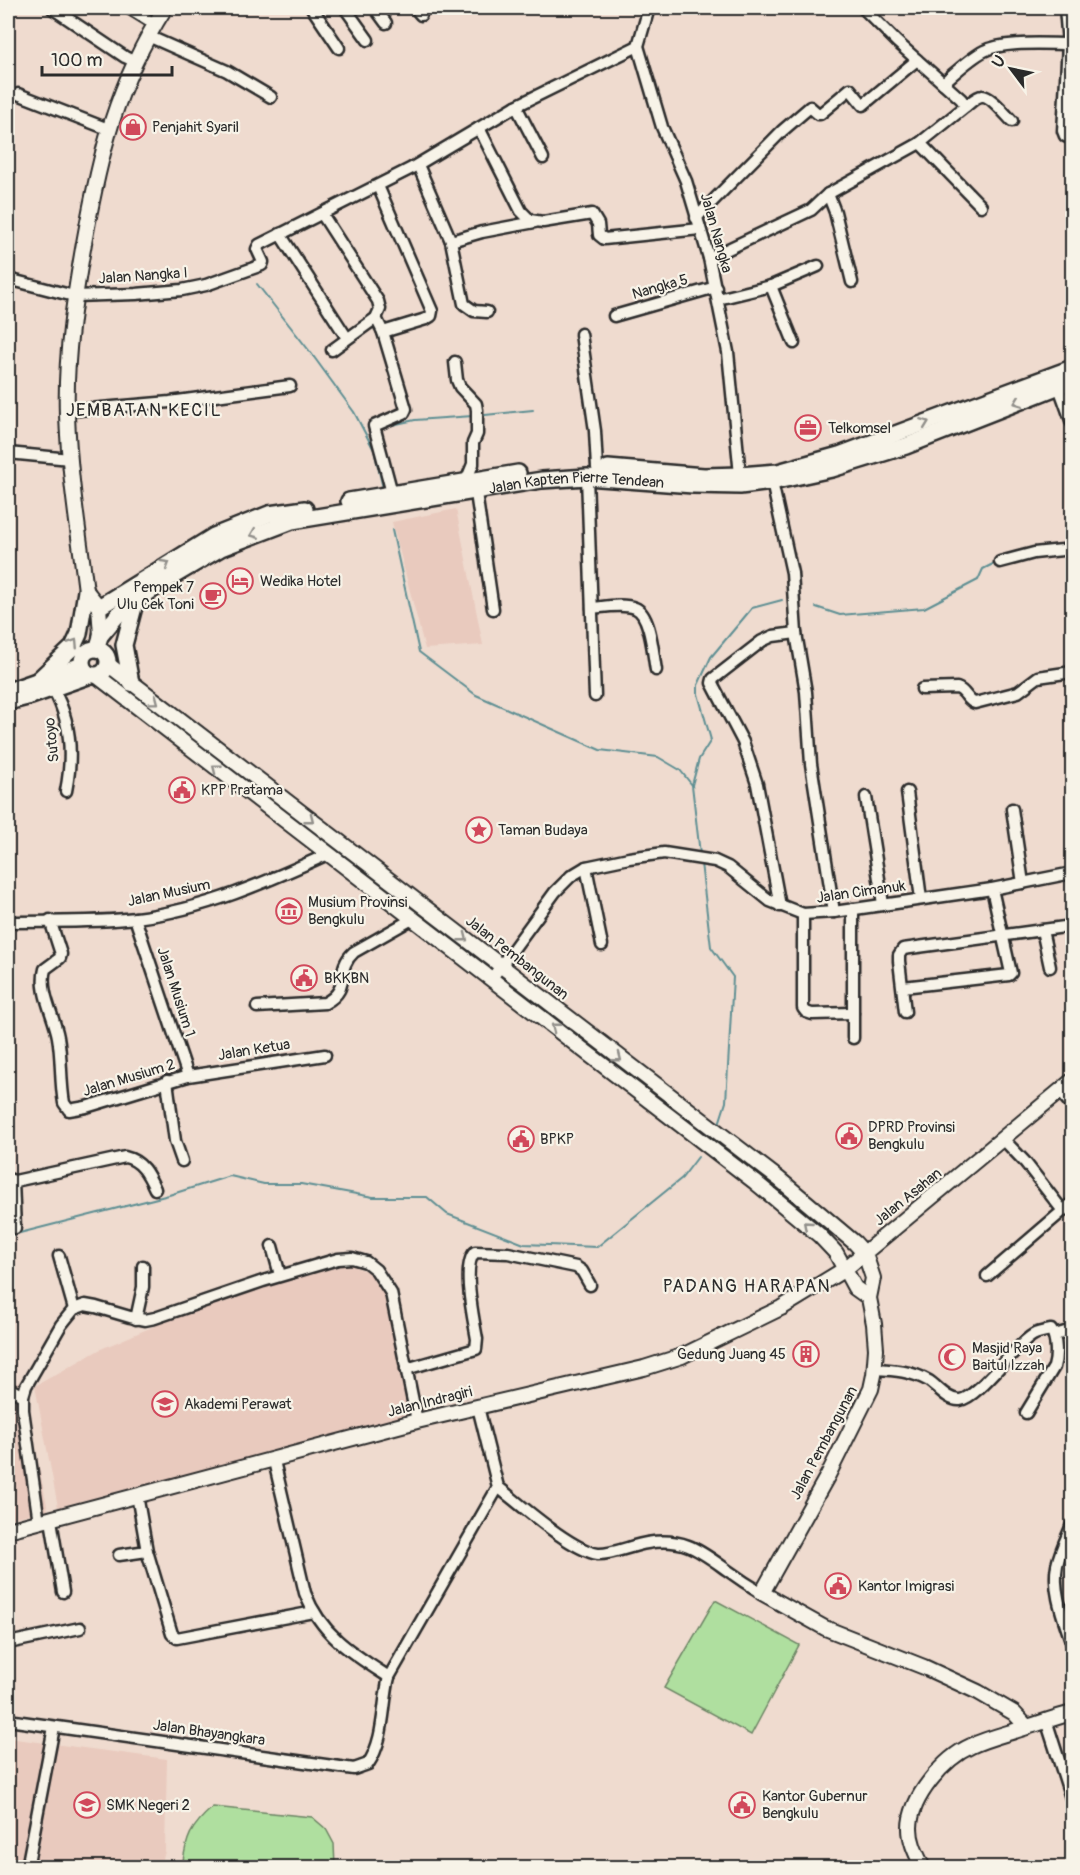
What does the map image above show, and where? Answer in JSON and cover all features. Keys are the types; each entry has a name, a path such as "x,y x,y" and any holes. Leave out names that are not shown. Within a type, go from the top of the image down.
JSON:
{"main road":[{"name":"Jalan Kapten Pierre Tendean","path":"592,472 713,486 740,486 772,482 832,469 906,446 973,412 1072,368"},
{"name":"Jalan Kapten Pierre Tendean","path":"90,672 82,658 99,642 122,610 221,548 292,521 548,469 704,476 778,472 1066,384"},
{"name":"Jalan Kapten Pierre Tendean","path":"99,606 214,536 253,519 269,514 392,494 472,484"},
{"path":"37,681 73,647 80,634 86,591"},
{"path":"131,682 124,645 135,603"},
{"path":"8,691 37,681 90,672 104,672 108,665 107,655 99,642"},
{"path":"8,702 54,689 90,672"}],"street":[{"path":"52,8 136,62"},
{"path":"129,8 155,24"},
{"path":"99,642 99,606 86,591 70,459 67,411 69,332 90,205 108,129 148,36 165,8"},
{"path":"312,8 339,48"},
{"path":"345,8 368,40"},
{"path":"375,8 386,23"},
{"path":"347,338 280,234 418,165 516,105 638,46 649,8"},
{"path":"863,8 966,106"},
{"path":"1065,8 1068,44 1063,131 1065,136 1072,139"},
{"path":"148,36 227,71 271,97"},
{"path":"943,83 976,55 987,49 1028,44 1068,44"},
{"name":"Jalan Nangka","path":"638,46 662,126 686,181 716,286 728,352 740,475"},
{"path":"451,241 482,232 592,214 598,224 599,235 604,239 698,223 761,151 810,107 820,114 850,89 863,105 917,60"},
{"path":"18,94 108,129"},
{"path":"709,258 802,216 812,210 828,194 920,143 982,96 992,100 1012,121"},
{"path":"516,105 543,158"},
{"path":"479,128 525,218 535,222"},
{"path":"920,143 981,206"},
{"path":"418,165 451,241 464,304 474,311 487,312"},
{"path":"378,186 432,311 431,316 426,319 383,332"},
{"path":"828,194 835,212 852,282"},
{"path":"322,214 378,301 380,312 376,318 332,350"},
{"name":"Jalan Nangka I","path":"8,279 74,296 182,290 206,285 263,263 258,246 280,234"},
{"path":"718,299 771,286 818,266"},
{"name":"Nangka 5","path":"614,316 716,286"},
{"path":"771,286 794,343"},
{"path":"376,318 383,332 406,409 404,413 374,426 392,494"},
{"path":"581,334 595,431 592,472 592,608 595,696"},
{"path":"455,362 460,387 476,404 477,410 472,484 493,609"},
{"path":"1066,384 1072,423"},
{"path":"67,411 179,401 290,386"},
{"path":"8,453 70,459"},
{"path":"772,482 792,573 796,633 806,692 811,764 834,912"},
{"path":"1000,562 1034,553 1072,549"},
{"path":"592,608 631,607 639,610 644,615 648,627 656,670"},
{"path":"780,906 757,784 743,742 712,683 713,679 762,641 773,636 796,633"},
{"name":"Jalan Pembangunan","path":"108,665 501,967 660,1098 819,1235 836,1254 855,1288 869,1298"},
{"name":"Jalan Pembangunan","path":"90,672 492,978 660,1098 779,1179 865,1254 873,1278 869,1298 874,1324 875,1369 871,1389 853,1429 762,1593"},
{"path":"922,689 962,689 975,703 1018,692 1038,677 1072,672"},
{"name":"Sutoyo","path":"54,689 66,714 71,757 66,791"},
{"path":"907,792 921,899"},
{"path":"866,797 883,904"},
{"path":"1012,810 1023,883"},
{"path":"328,854 342,844"},
{"name":"Jalan Musium","path":"8,922 135,918 155,915 214,900 269,880 328,854"},
{"name":"Jalan Cimanuk","path":"492,978 555,892 571,876 586,867 654,854 676,854 715,861 728,867 780,906 802,914 834,912 992,889 1072,873"},
{"path":"586,867 602,945"},
{"path":"903,987 1007,977 1011,973 992,889"},
{"path":"853,909 853,1038"},
{"path":"802,914 803,1008 812,1014 853,1013"},
{"name":"Jalan Musium 1","path":"135,918 188,1076"},
{"path":"257,1007 325,1003 334,998 342,988 344,963 348,956 414,918"},
{"name":"Jalan Musium 2","path":"50,920 61,954 60,958 45,969 43,977 47,1000 55,1023 62,1093 66,1107 69,1110 76,1110 188,1076"},
{"path":"905,1012 899,955 903,949 1072,926"},
{"path":"1042,930 1050,968"},
{"name":"Jalan Ketua","path":"188,1076 325,1055"},
{"path":"167,1081 175,1141 182,1161"},
{"name":"Jalan Asahan","path":"845,1269 1072,1082"},
{"path":"1060,1091 1072,1106"},
{"path":"1004,1140 1025,1162 1063,1211"},
{"path":"15,1228 10,1180 125,1156 139,1163 148,1174 155,1189"},
{"path":"987,1276 1072,1203"},
{"path":"272,1246 280,1275"},
{"path":"406,1369 476,1349 477,1340 469,1281 470,1259 475,1252 508,1253 576,1267 582,1271 590,1285"},
{"path":"58,1256 74,1309"},
{"path":"63,1592 45,1521 23,1410 23,1396 26,1386 55,1335 74,1309 85,1305 96,1306 136,1319 155,1318 280,1275 338,1259 352,1258 366,1262 380,1274 391,1293 417,1421"},
{"path":"136,1319 143,1287 143,1266"},
{"name":"Jalan Indragiri","path":"8,1530 274,1461 417,1421 673,1360 781,1308 845,1269"},
{"path":"1055,1335 1072,1329"},
{"path":"875,1369 903,1371 917,1375 930,1381 954,1399 965,1399 976,1391 1023,1342 1035,1333 1051,1330 1055,1335 1054,1367 1026,1413"},
{"path":"8,1388 23,1396"},
{"path":"478,1407 498,1487 559,1534 586,1550 603,1554 645,1543 664,1541 682,1543 699,1549 762,1593 825,1628 924,1667 978,1692 1014,1713 1027,1727"},
{"path":"274,1461 305,1593 314,1612 332,1637 389,1677"},
{"name":"Jalan Bhayangkara","path":"8,1720 354,1769 368,1764 374,1755 381,1729 384,1695 389,1677 498,1487"},
{"path":"137,1496 147,1551 171,1634 177,1638 314,1612"},
{"path":"1072,1525 1069,1541 1057,1566 1060,1609 1072,1644"},
{"path":"119,1555 147,1551"},
{"path":"8,1643 80,1628"},
{"path":"923,1868 911,1838 911,1816 932,1779 945,1764 971,1746 1072,1713"},
{"path":"1046,1720 1072,1801"},
{"path":"27,1868 54,1727"}],"shaded area":[{"path":"456,509 483,645 425,649 392,522"},
{"path":"348,1264 386,1279 413,1415 58,1507 35,1386 101,1349 201,1306"},
{"path":"21,1382 48,1510 8,1519 8,1385"},
{"name":"SMK Negeri 2","path":"8,1738 167,1759 165,1851 161,1867 8,1868"}],"green space":[{"path":"715,1600 799,1645 751,1735 664,1688"},
{"path":"213,1807 312,1817 326,1829 334,1844 335,1867 182,1867 190,1834"}],"waterway":[{"path":"257,284 354,412 374,450 383,488"},
{"path":"485,415 533,410"},
{"path":"387,426 415,420 473,416"},
{"path":"392,530 419,652 476,695 600,750 658,757 680,770 692,785 700,854"},
{"path":"816,607 840,615 924,608 978,580 983,569 997,562"},
{"path":"692,785 699,759 711,740 698,694 698,685 711,657 752,608 782,600"},
{"path":"701,863 711,947 733,977 726,1102 718,1127"},
{"path":"8,1236 169,1195 230,1176 264,1184 301,1184 373,1197 427,1197 447,1214 524,1244 597,1247 682,1178 698,1157"}],"place":[{"name":"Penjahit Syaril","path":"133,127"},
{"name":"Telkomsel","path":"808,428"},
{"name":"Wedika Hotel","path":"240,581"},
{"name":"Pempek 7 Ulu Cek Toni","path":"213,596"},
{"name":"KPP Pratama","path":"182,790"},
{"name":"Taman Budaya","path":"479,830"},
{"name":"Musium Provinsi Bengkulu","path":"289,911"},
{"name":"BKKBN","path":"304,978"},
{"name":"DPRD Provinsi Bengkulu","path":"849,1136"},
{"name":"BPKP","path":"521,1139"},
{"name":"Gedung Juang 45","path":"806,1354"},
{"name":"Masjid Raya Baitul Izzah","path":"952,1357"},
{"name":"Akademi Perawat","path":"165,1404"},
{"name":"Kantor Imigrasi","path":"838,1586"},
{"name":"SMK Negeri 2","path":"87,1805"},
{"name":"Kantor Gubernur Bengkulu","path":"742,1805"}],"district":[{"name":"JEMBATAN KECIL","path":"144,410"},
{"name":"PADANG HARAPAN","path":"747,1286"}]}
